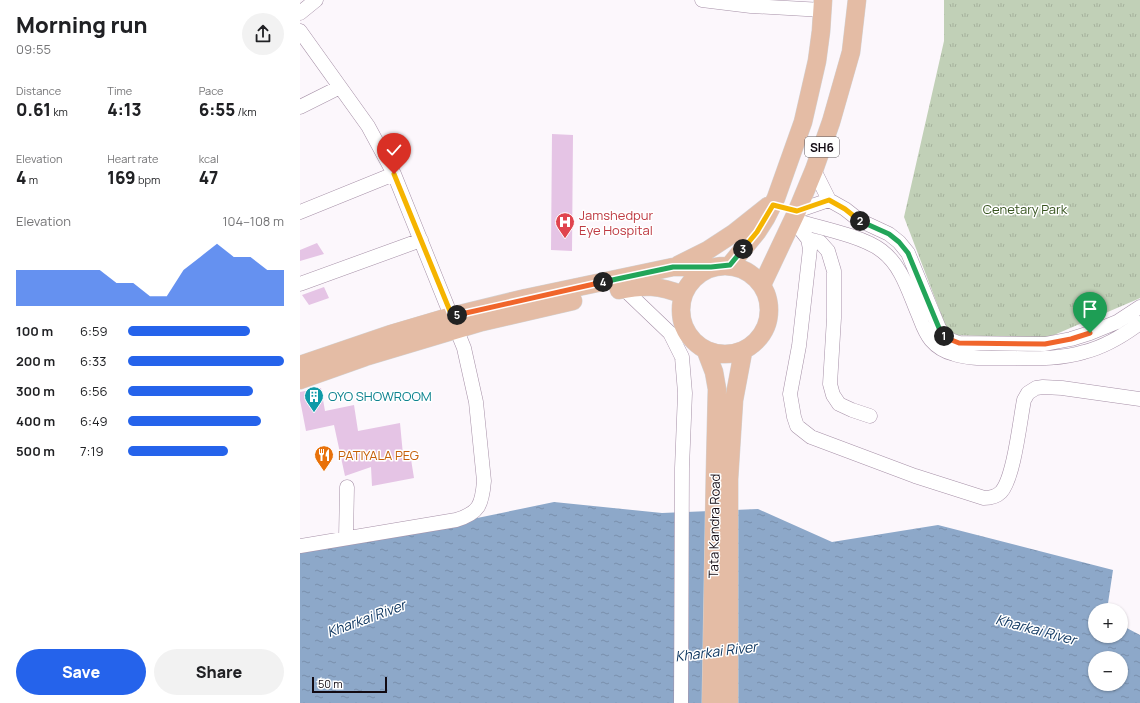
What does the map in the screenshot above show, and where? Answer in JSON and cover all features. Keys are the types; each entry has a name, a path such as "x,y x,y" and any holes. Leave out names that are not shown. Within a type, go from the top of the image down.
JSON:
{"main road":[{"name":"SH6","path":"762,285 795,215 814,170 831,122 851,52 856,0"},
{"name":"SH6","path":"730,265 757,232 774,202 803,122 817,61 823,5"},
{"path":"673,267 708,250 734,234 774,202 795,215"},
{"path":"300,380 365,358 454,323 526,298 673,267 711,267 730,265 748,272 762,285 769,303 768,322 759,340 743,352 724,356 706,351 691,340 683,325 680,308 683,294 689,283 694,278 711,267"},
{"path":"300,365 391,334 454,323 489,321 624,289 644,286 658,286 683,294"},
{"name":"Tata Kandra Road","path":"706,351 714,372 718,389 722,476 711,703"},
{"path":"729,703 722,476 743,352"}],"street":[{"path":"300,12 316,0"},
{"path":"702,0 823,5"},
{"path":"300,32 368,126 394,174 464,348 476,402 484,481 483,494 479,505 470,515 456,520 300,546"},
{"path":"300,107 340,87"},
{"path":"814,170 829,200 845,209 859,220 889,234 899,242 908,253 939,328 949,339 959,343 1045,344 1071,339 1090,333 1117,322 1140,307"},
{"path":"300,212 394,174"},
{"path":"795,215 829,200"},
{"path":"795,215 808,239 810,249 799,346 790,394 797,426 812,437 915,476 984,498 991,498 1000,493 1006,486 1011,472 1024,400 1028,393 1036,388 1062,388 1140,400"},
{"path":"795,215 881,250 898,268 924,329 931,340 939,347 954,354 970,358 1028,358 1062,356 1084,352 1097,347 1127,332 1140,323"},
{"path":"873,246 881,230"},
{"path":"808,239 820,242 828,251 834,270 834,318 830,384 833,396 839,404 870,416"},
{"path":"300,284 421,240"},
{"path":"624,289 670,332 682,357 685,393 682,468 681,703"},
{"path":"346,538 347,487"}],"green space":[{"name":"Cenetary Park","path":"944,0 1140,0 1140,298 1047,338 949,335 904,217 944,41"}],"water":[{"name":"Kharkai River","path":"554,502 662,513 758,509 832,542 938,525 1113,570 1108,603 1088,603 1088,643 1128,643 1128,629 1140,635 1140,703 300,703 300,549 453,523"}],"building":[{"path":"552,134 573,135 572,251 551,250"},
{"path":"317,243 324,254 300,261 300,250"},
{"path":"324,287 329,298 309,305 302,295"},
{"path":"321,388 325,411 354,405 358,431 400,423 403,455 410,453 414,478 372,486 371,467 345,476 334,425 306,431 300,400 300,392"}],"place":[{"name":"Jamshedpur Eye Hospital","path":"565,239"},
{"name":"OYO SHOWROOM","path":"314,413"},
{"name":"PATIYALA PEG","path":"324,472"}],"route":[{"path":"394,174 452,316 526,298 673,267 711,267 730,265 757,232 773,205 797,211 829,200 845,209 859,220 889,234 899,242 908,253 939,328 949,339 959,343 1045,344 1071,339 1090,333"}]}
